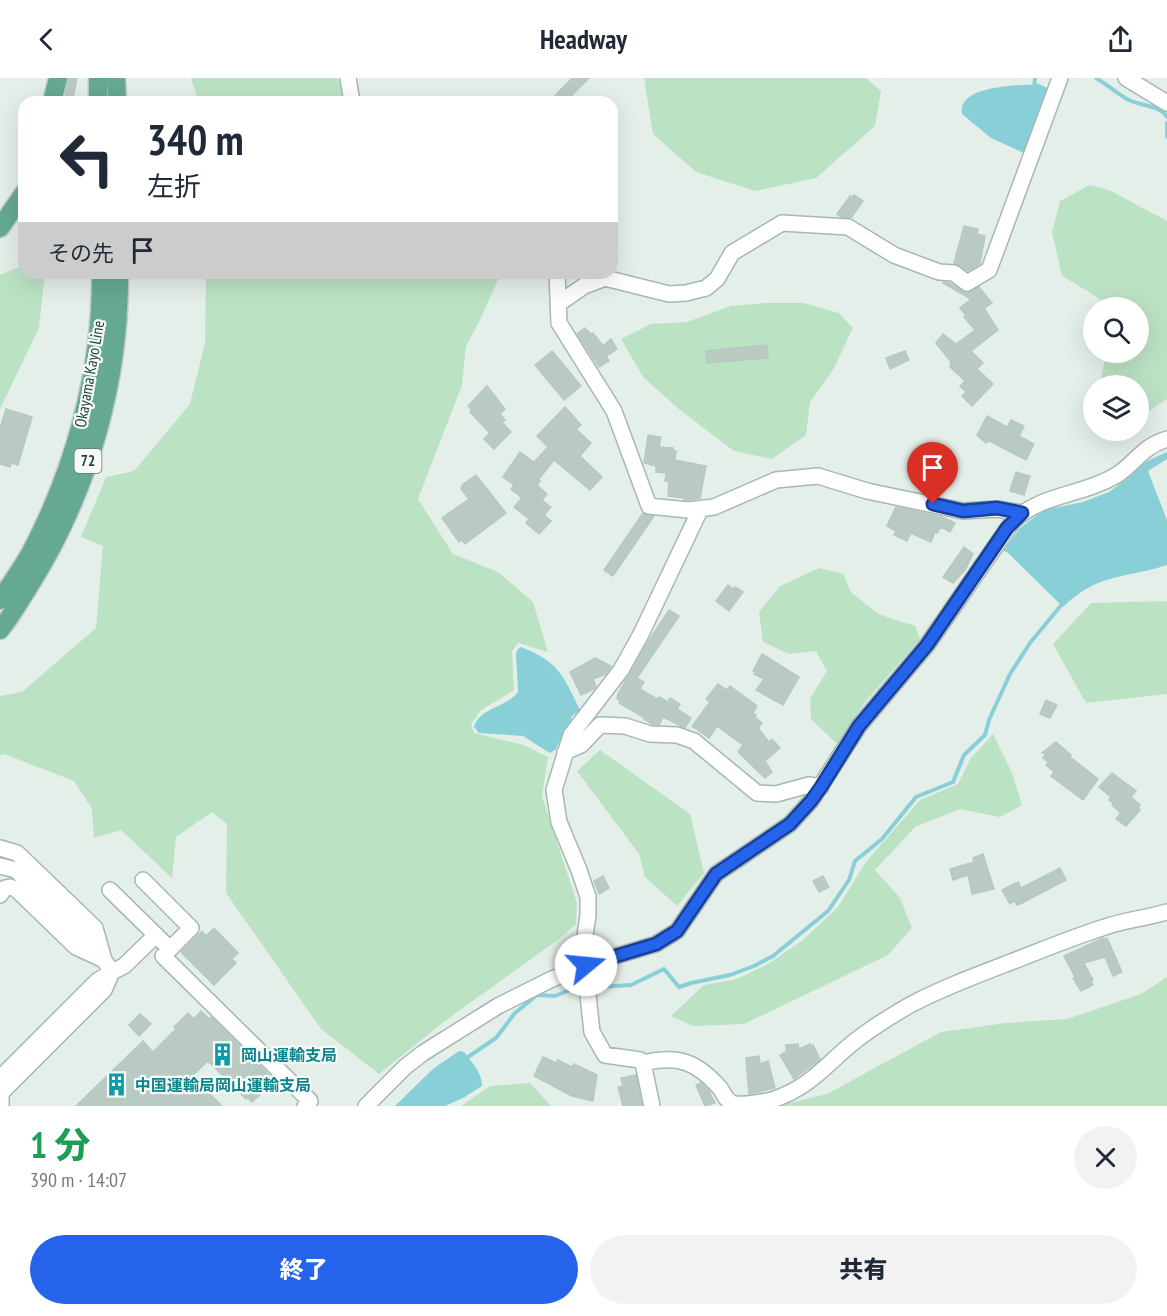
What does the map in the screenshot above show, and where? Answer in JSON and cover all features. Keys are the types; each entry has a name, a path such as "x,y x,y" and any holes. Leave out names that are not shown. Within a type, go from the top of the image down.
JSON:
{"main road":[{"path":"54,96 58,78"},
{"path":"98,78 98,96"},
{"path":"116,78 117,96"},
{"path":"0,228 18,202"},
{"name":"Okayama Kayo Line","path":"0,600 29,556 49,517 79,432 95,357 101,279"},
{"name":"Okayama Kayo Line","path":"0,630 43,563 65,522 82,478 100,424 113,361 119,279"}],"street":[{"path":"348,78 351,96"},
{"path":"609,279 669,294 706,288 717,279 732,253 782,223 848,227 894,255 939,272 954,273 967,283 989,270 1060,78"},
{"path":"1126,78 1167,103"},
{"path":"557,279 559,323 614,411 649,506 688,510 714,507 776,480 818,476 867,491 963,511 997,508 1022,513"},
{"path":"558,304 584,286 602,279"},
{"path":"366,1106 405,1067 464,1025 552,979 586,965 656,944 677,931 716,874 790,824 811,801 859,726 927,645 1007,528 1022,513 1041,501 1117,475 1150,445 1167,439"},
{"path":"652,1106 643,1063 640,1060 605,1055 592,1032 583,949 588,897 559,822 554,790 571,735 621,670 641,634 701,508"},
{"path":"565,752 581,745 600,725 625,726 650,734 677,735 694,741 757,793 776,794 809,785 821,787"},
{"path":"0,848 17,853 95,928 108,966 104,990 3,1091 1,1103"},
{"path":"0,856 15,861 89,931 108,966"},
{"path":"0,866 16,870 85,936 108,966"},
{"path":"0,879 8,877 16,880 108,966"},
{"path":"144,880 191,928 163,956 310,1101 305,1106"},
{"path":"0,895 5,888 16,889 76,947 108,966 124,966 156,936"},
{"path":"110,890 170,950"},
{"path":"643,1063 667,1058 683,1061 699,1069 719,1088 724,1103 769,1100 795,1091 810,1082 850,1045 876,1025 912,1004 965,980 1107,926 1167,912"},
{"path":"0,1078 97,981 108,966"}],"green space":[{"path":"191,78 338,78 343,96 197,96"},
{"path":"644,78 866,78 881,91 875,126 816,178 755,191 696,172 653,134"},
{"path":"1090,185 1109,190 1167,221 1167,399 1149,411 1149,375 1102,375 1104,363 1149,363 1149,297 1097,297 1062,276 1052,232 1060,201"},
{"path":"18,268 18,279 44,279 39,328 0,409 0,275"},
{"path":"206,279 498,279 466,346 462,385 418,499 453,554 498,572 533,602 548,652 518,643 512,651 514,690 481,710 471,724 474,733 524,745 548,757 542,796 577,903 576,924 559,939 445,1021 379,1074 321,1029 226,893 227,824 212,812 176,837 172,878 121,830 94,838 92,809 74,781 4,754 0,755 0,696 22,692 96,628 103,546 81,537 106,477 134,471 190,404 205,343"},
{"path":"804,303 839,313 853,328 833,370 810,402 806,435 772,459 734,451 680,410 643,377 621,339 651,324 687,322 731,306"},
{"path":"819,568 843,574 851,592 878,614 915,626 920,639 865,702 837,744 811,719 810,699 827,671 816,651 789,654 763,642 759,612 780,586"},
{"path":"1167,601 1167,694 1086,703 1053,644 1091,603"},
{"path":"993,734 1012,773 1022,805 1000,817 960,809 915,827 875,870 900,898 912,928 888,955 744,1024 693,1026 671,1016 704,985 737,979 768,964 803,940 838,907 866,862 920,800 958,784 971,758"},
{"path":"600,750 690,814 704,873 677,906 645,877 639,854 577,771"},
{"path":"1167,977 1167,1106 777,1106 827,1094 941,1032 1006,1023 1067,1019 1141,994"},
{"path":"530,1083 551,1106 461,1106 490,1086"}],"water":[{"path":"1039,84 1049,89 1026,154 991,138 962,114 963,104 969,97 979,92 1005,86"},
{"path":"1167,452 1167,459 1148,471 1167,520 1167,565 1100,582 1076,596 1063,607 1007,552 1003,551 1020,528 1044,510 1083,502 1109,492 1145,462"},
{"path":"521,647 552,664 564,679 580,710 571,717 555,750 550,753 523,736 479,733 474,727 477,720 487,711 507,701 518,692 516,653"},
{"path":"459,1051 464,1052 476,1068 482,1086 445,1106 395,1106 434,1068"}],"building":[{"path":"69,78 77,78 73,96 65,96"},
{"path":"572,78 589,78 571,96 555,96"},
{"path":"854,195 863,201 851,218 841,217 837,214 850,196"},
{"path":"964,226 978,229 977,234 985,236 980,264 977,263 977,266 968,271 954,263"},
{"path":"944,282 966,293 979,287 992,303 984,308 998,330 971,351 983,363 977,369 993,384 972,406 962,396 966,392 960,386 965,381 950,367 951,362 936,343 943,334 956,344 975,330 960,308 971,299"},
{"path":"585,328 591,334 593,333 603,346 611,339 617,349 606,356 609,361 599,367 577,334"},
{"path":"767,345 768,358 707,363 706,351"},
{"path":"552,351 581,386 564,400 535,365"},
{"path":"905,351 909,360 890,369 886,358"},
{"path":"487,386 505,409 500,414 505,420 502,422 511,432 494,449 484,439 490,433 470,412 472,410 468,406"},
{"path":"565,407 581,425 576,429 591,443 580,456 602,477 590,490 554,460 538,480 540,481 537,485 547,494 542,500 551,507 544,515 551,521 539,534 526,523 529,519 514,507 522,498 511,489 514,485 503,477 520,452 534,462 548,447 537,436"},
{"path":"6,409 32,417 18,465 11,463 10,467 0,464 0,429"},
{"path":"987,416 1007,427 1011,420 1024,426 1019,436 1034,444 1026,460 988,440 986,443 977,435"},
{"path":"648,435 661,437 659,447 673,448 676,451 675,460 706,466 700,498 684,500 684,498 668,496 669,482 665,481 666,473 656,472 656,466 644,463"},
{"path":"1016,472 1030,476 1024,495 1010,491"},
{"path":"476,475 506,513 465,544 462,540 459,542 442,518 469,499 461,489 462,485"},
{"path":"896,507 942,517 955,523 950,532 941,527 937,533 935,532 931,542 911,533 907,541 894,535 896,531 887,526"},
{"path":"643,513 654,516 613,576 604,570"},
{"path":"964,547 973,554 965,570 953,583 943,577"},
{"path":"728,585 743,592 729,611 716,601"},
{"path":"669,610 679,616 637,678 644,682 640,689 657,699 659,697 668,702 670,698 680,704 677,709 691,718 685,728 663,717 659,725 652,724 619,703 617,699 646,645"},
{"path":"762,654 799,677 783,705 756,690 764,679 754,674 756,672 753,671"},
{"path":"595,658 611,666 606,674 593,679 596,686 594,689 581,695 570,672"},
{"path":"718,684 727,690 730,686 757,706 753,713 762,723 758,728 769,742 772,739 780,748 765,761 772,772 765,778 738,752 743,745 717,726 709,738 692,726 710,702 706,699"},
{"path":"1046,700 1057,705 1050,718 1040,714"},
{"path":"1056,742 1071,755 1070,757 1098,779 1083,800 1051,776 1054,772 1046,765 1048,762 1043,758 1046,754 1042,753"},
{"path":"1112,773 1136,791 1131,797 1140,805 1138,808 1140,810 1126,826 1116,819 1121,813 1112,805 1113,803 1109,800 1111,797 1099,787"},
{"path":"983,854 994,889 972,894 968,875 953,880 950,869 974,862 973,858"},
{"path":"1060,868 1066,880 1017,905 1015,901 1010,904 1002,890 1018,882 1021,888"},
{"path":"603,876 609,888 599,894 594,881"},
{"path":"823,876 829,887 819,892 813,881"},
{"path":"214,928 238,953 232,959 236,963 214,985 181,952 202,931 206,936"},
{"path":"1103,938 1103,940 1107,938 1122,972 1113,976 1105,957 1084,963 1093,980 1091,981 1093,985 1081,991 1064,956"},
{"path":"201,1011 209,1019 211,1017 271,1077 256,1092 260,1095 252,1102 247,1097 246,1099 208,1061 192,1076 222,1106 76,1106 143,1041 153,1052 188,1013 194,1019"},
{"path":"140,1014 151,1024 139,1036 129,1025"},
{"path":"798,1044 799,1049 813,1045 820,1059 794,1079 780,1055 786,1052 786,1045"},
{"path":"759,1056 760,1064 768,1061 775,1088 749,1094 746,1058"},
{"path":"543,1057 556,1063 558,1060 572,1067 574,1064 597,1075 593,1101 572,1096 534,1076"},
{"path":"636,1075 642,1106 623,1106 618,1087 623,1086 621,1078"},
{"path":"701,1083 709,1091 715,1103 705,1106 696,1085"}],"waterway":[{"path":"1034,89 1035,78"},
{"path":"1096,78 1125,98 1160,110 1167,117"},
{"path":"1167,123 1167,137"},
{"path":"598,987 631,985 664,969 679,987 730,975 773,956 828,911 849,880 855,861 882,839 916,797 953,782 964,755 985,735 989,720 1010,674 1030,643 1063,603"},
{"path":"465,1059 496,1038 515,1013 537,995 555,996 572,989"}],"place":[{"name":"岡山運輸支局","path":"223,1055"},
{"name":"中国運輸局岡山運輸支局","path":"117,1085"}],"route":[{"path":"586,965 656,944 677,931 716,874 790,824 821,787 859,726 927,645 1007,528 1022,513 997,508 963,511 933,504"}]}
